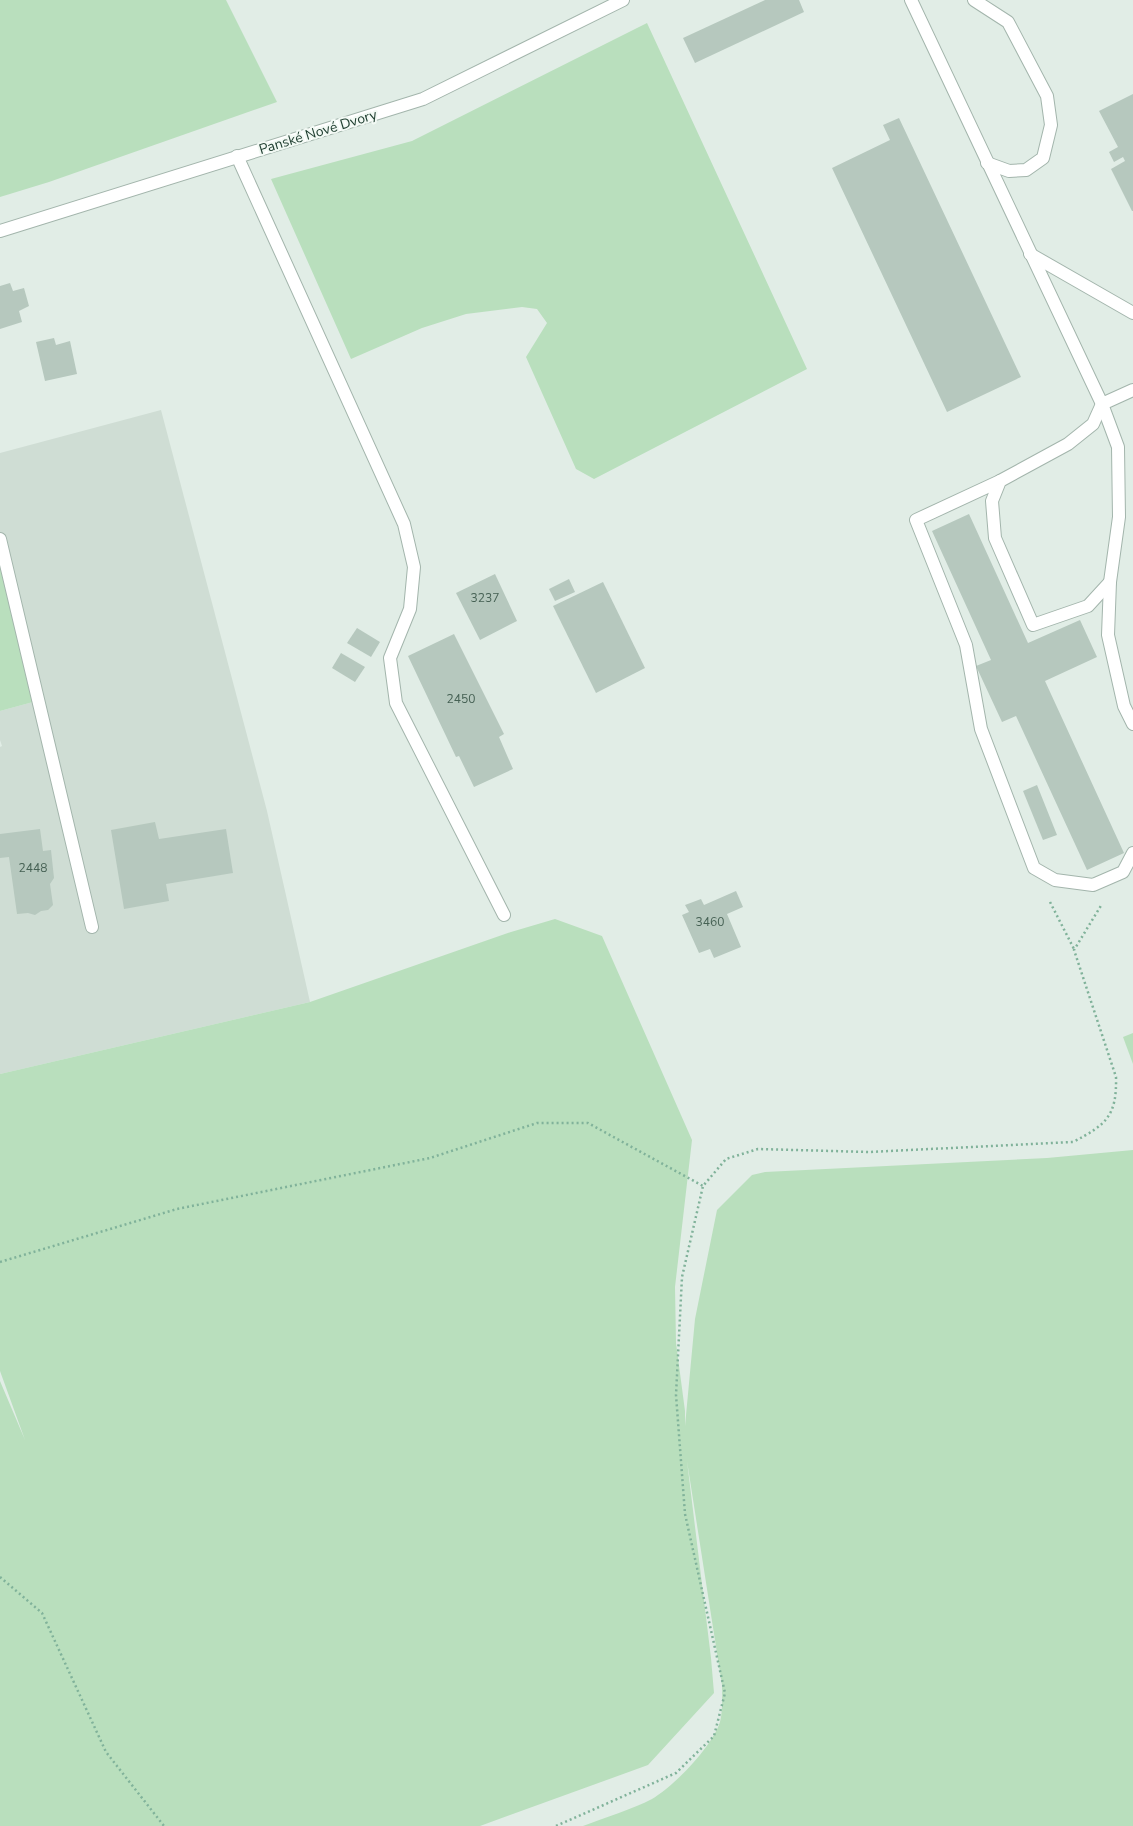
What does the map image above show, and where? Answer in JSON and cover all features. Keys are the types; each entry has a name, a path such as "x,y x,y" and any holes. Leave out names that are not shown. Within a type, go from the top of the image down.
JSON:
{"street":[{"name":"Panské Nové Dvory","path":"0,231 423,99 623,0"},
{"path":"911,0 1102,404 1118,447 1119,517 1110,582 1108,635 1124,706 1133,724"},
{"path":"974,0 1008,22 1047,96 1051,125 1043,158 1026,170 1009,171 987,163"},
{"path":"237,156 404,524 414,567 410,609 390,658 396,703 504,915"},
{"path":"1030,254 1133,313"},
{"path":"1133,390 1102,404 1093,424 1068,444 1000,481 916,520 966,644 982,729 1034,868 1055,880 1093,885 1123,872 1133,853"},
{"path":"1000,481 992,501 995,538 1033,625 1088,606 1110,582"},
{"path":"0,539 92,927"}],"path":[{"path":"556,1826 676,1774 714,1736 724,1693 685,1514 676,1395 682,1277 703,1186 726,1160 758,1149 869,1152 1073,1142 1095,1131 1104,1122 1112,1110 1116,1093 1116,1077 1074,950 1034,868"},
{"path":"1074,950 1123,872"},
{"path":"0,1262 176,1210 430,1158 537,1123 588,1123 703,1186"},
{"path":"0,1577 42,1613 106,1752 164,1826"}],"shaded area":[{"path":"161,410 267,811 310,1002 0,1074 0,747 2,746 0,740 0,711 33,702 0,561 0,453"}],"green space":[{"path":"0,0 226,0 277,102 49,182 0,197"},
{"path":"647,23 807,369 594,479 576,469 526,357 547,323 537,309 522,307 466,314 422,328 351,359 271,179 412,141"},
{"path":"0,561 33,702 0,711"},
{"path":"555,919 602,936 692,1140 675,1287 676,1343 685,1411 685,1426 695,1319 717,1210 752,1175 765,1172 1047,1158 1133,1150 1133,1826 583,1826 636,1806 661,1793 681,1776 701,1754 716,1732 720,1722 722,1708 722,1685 687,1461 714,1693 648,1765 480,1826 0,1826 0,1381 25,1440 0,1371 0,1074 310,1002 511,932"},
{"path":"1133,1033 1133,1064 1123,1037"}],"building":[{"path":"765,0 799,0 804,12 695,63 683,38"},
{"path":"1133,94 1132,211 1111,169 1125,161 1123,157 1114,162 1109,152 1118,147 1099,111"},
{"path":"899,118 1021,377 947,412 832,168 890,140 883,125"},
{"path":"10,283 13,291 24,288 29,306 19,311 22,322 0,329 0,286"},
{"path":"54,338 56,345 70,341 77,374 45,381 36,342"},
{"path":"969,514 1028,643 1080,620 1097,657 1045,681 1124,853 1087,870 1016,716 1002,722 976,666 991,660 932,531"},
{"path":"495,574 517,621 480,640 456,593"},
{"path":"569,579 575,592 555,601 549,589"},
{"path":"603,582 645,668 596,693 553,606"},
{"path":"357,628 380,642 371,657 347,643"},
{"path":"454,634 504,734 499,737 513,769 474,787 459,756 456,757 408,656"},
{"path":"341,653 365,667 355,682 332,668"},
{"path":"1037,785 1057,835 1043,840 1023,791"},
{"path":"155,822 159,839 226,829 233,873 166,884 169,901 124,909 111,830"},
{"path":"40,829 43,851 51,850 54,878 50,884 53,905 48,910 41,911 35,915 28,913 17,914 9,857 0,858 0,834"},
{"path":"736,891 743,907 727,914 741,947 714,958 710,949 699,953 682,915 689,912 685,905 701,899 704,905"}]}
